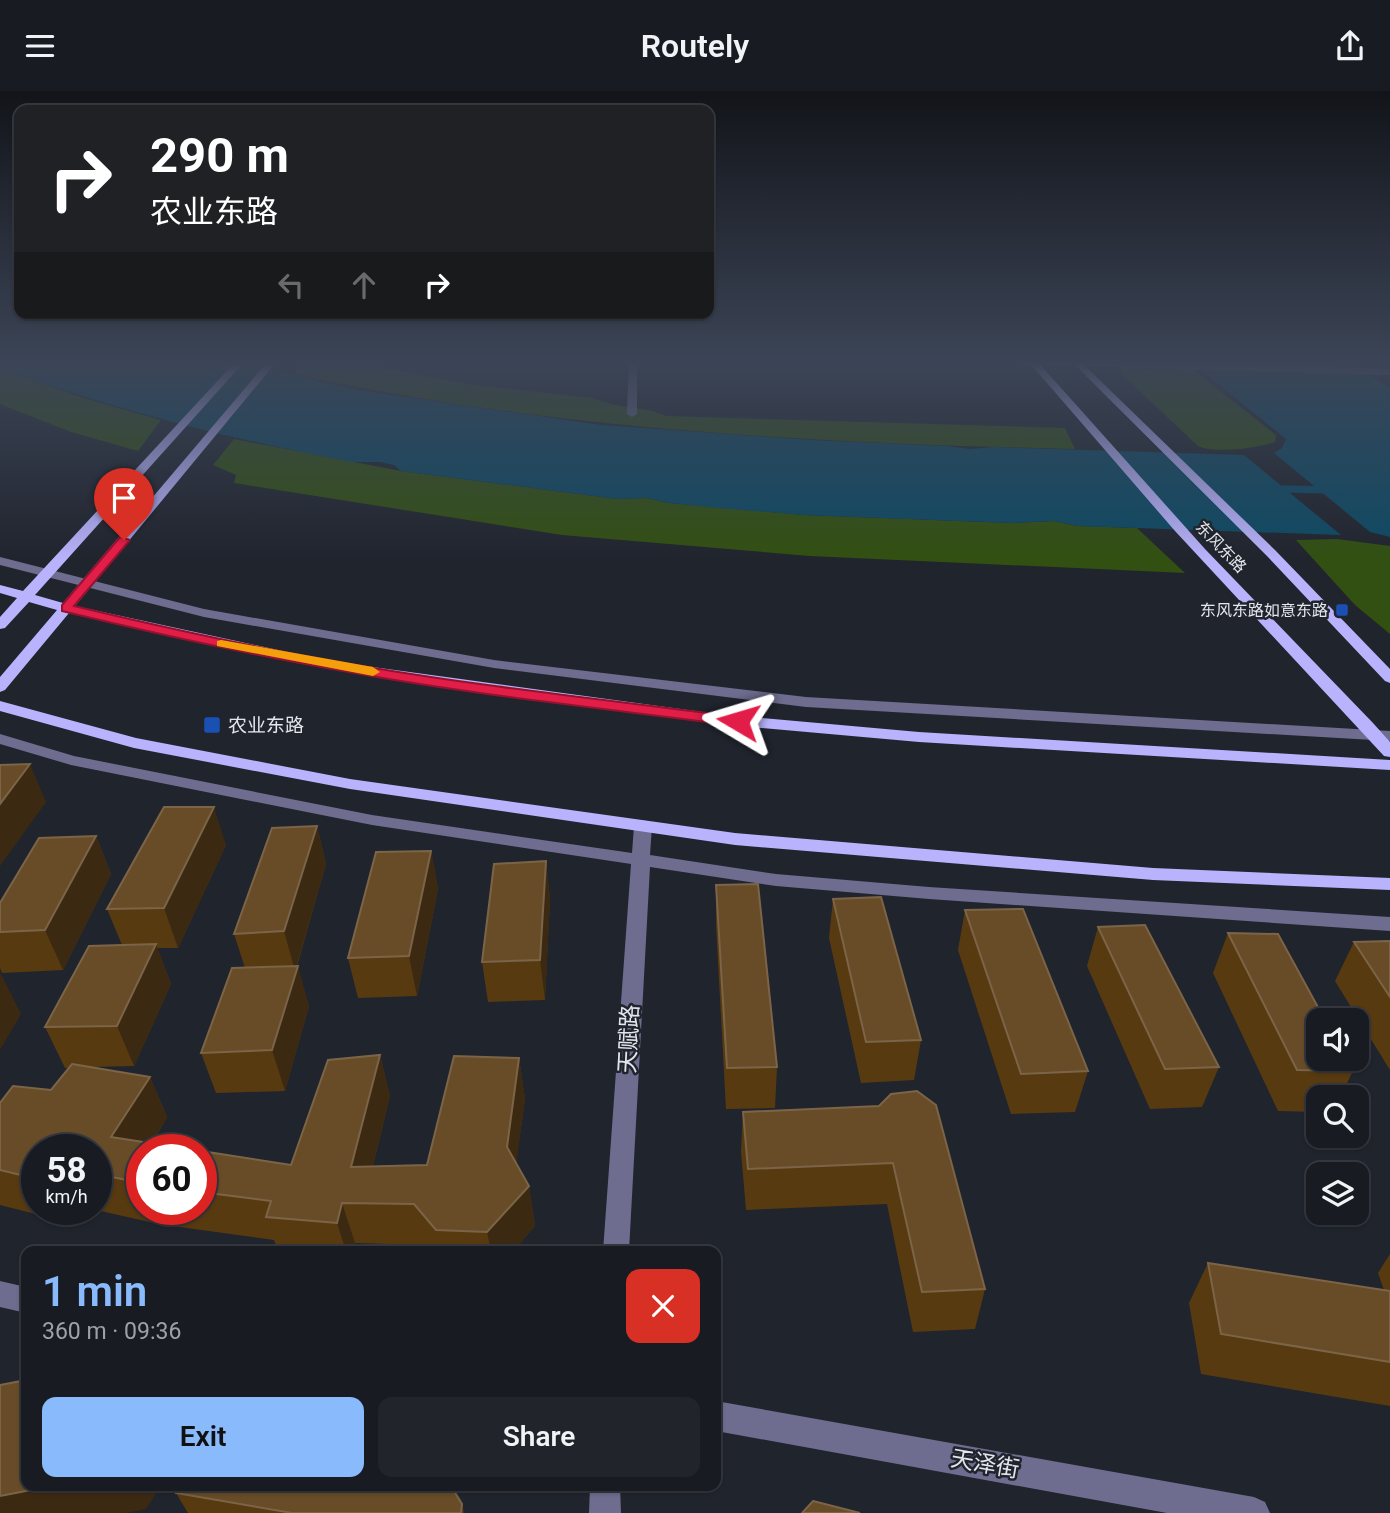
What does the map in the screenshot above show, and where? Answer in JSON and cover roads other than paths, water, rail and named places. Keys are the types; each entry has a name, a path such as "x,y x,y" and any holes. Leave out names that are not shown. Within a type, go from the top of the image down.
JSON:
{"main road":[{"path":"0,625 181,427"},
{"path":"0,687 218,427"},
{"name":"东风东路","path":"1092,427 1201,552 1382,735 1390,752"},
{"name":"东风东路","path":"1144,427 1271,553 1390,678"},
{"path":"0,589 176,634 329,665 717,719 906,736 1390,765"},
{"path":"0,706 134,743 350,784 735,839 1139,873 1390,884"}],"street":[{"path":"0,561 204,613 350,641 494,664 740,694 945,711 1382,735"},
{"path":"0,739 71,760 359,818 776,880 1390,924"},
{"name":"天赋路","path":"616,1246 643,826"},
{"path":"0,1294 21,1299"},
{"name":"天泽街","path":"721,1417 1254,1513"},
{"path":"605,1491 605,1513"}],"water":[{"path":"194,427 634,427 970,449 993,447 1244,455 1341,535 1078,526 1054,521 1013,523 804,515 670,503 646,498 617,499 401,471 394,465 380,462 353,462"},
{"path":"1272,427 1390,427 1390,537 1370,532 1274,453 1282,448 1286,439"}],"waterway":[{"path":"1259,489 1390,491"}],"place":[{"name":"东风东路如意东路","path":"1342,610"},
{"name":"农业东路","path":"212,725"}]}
